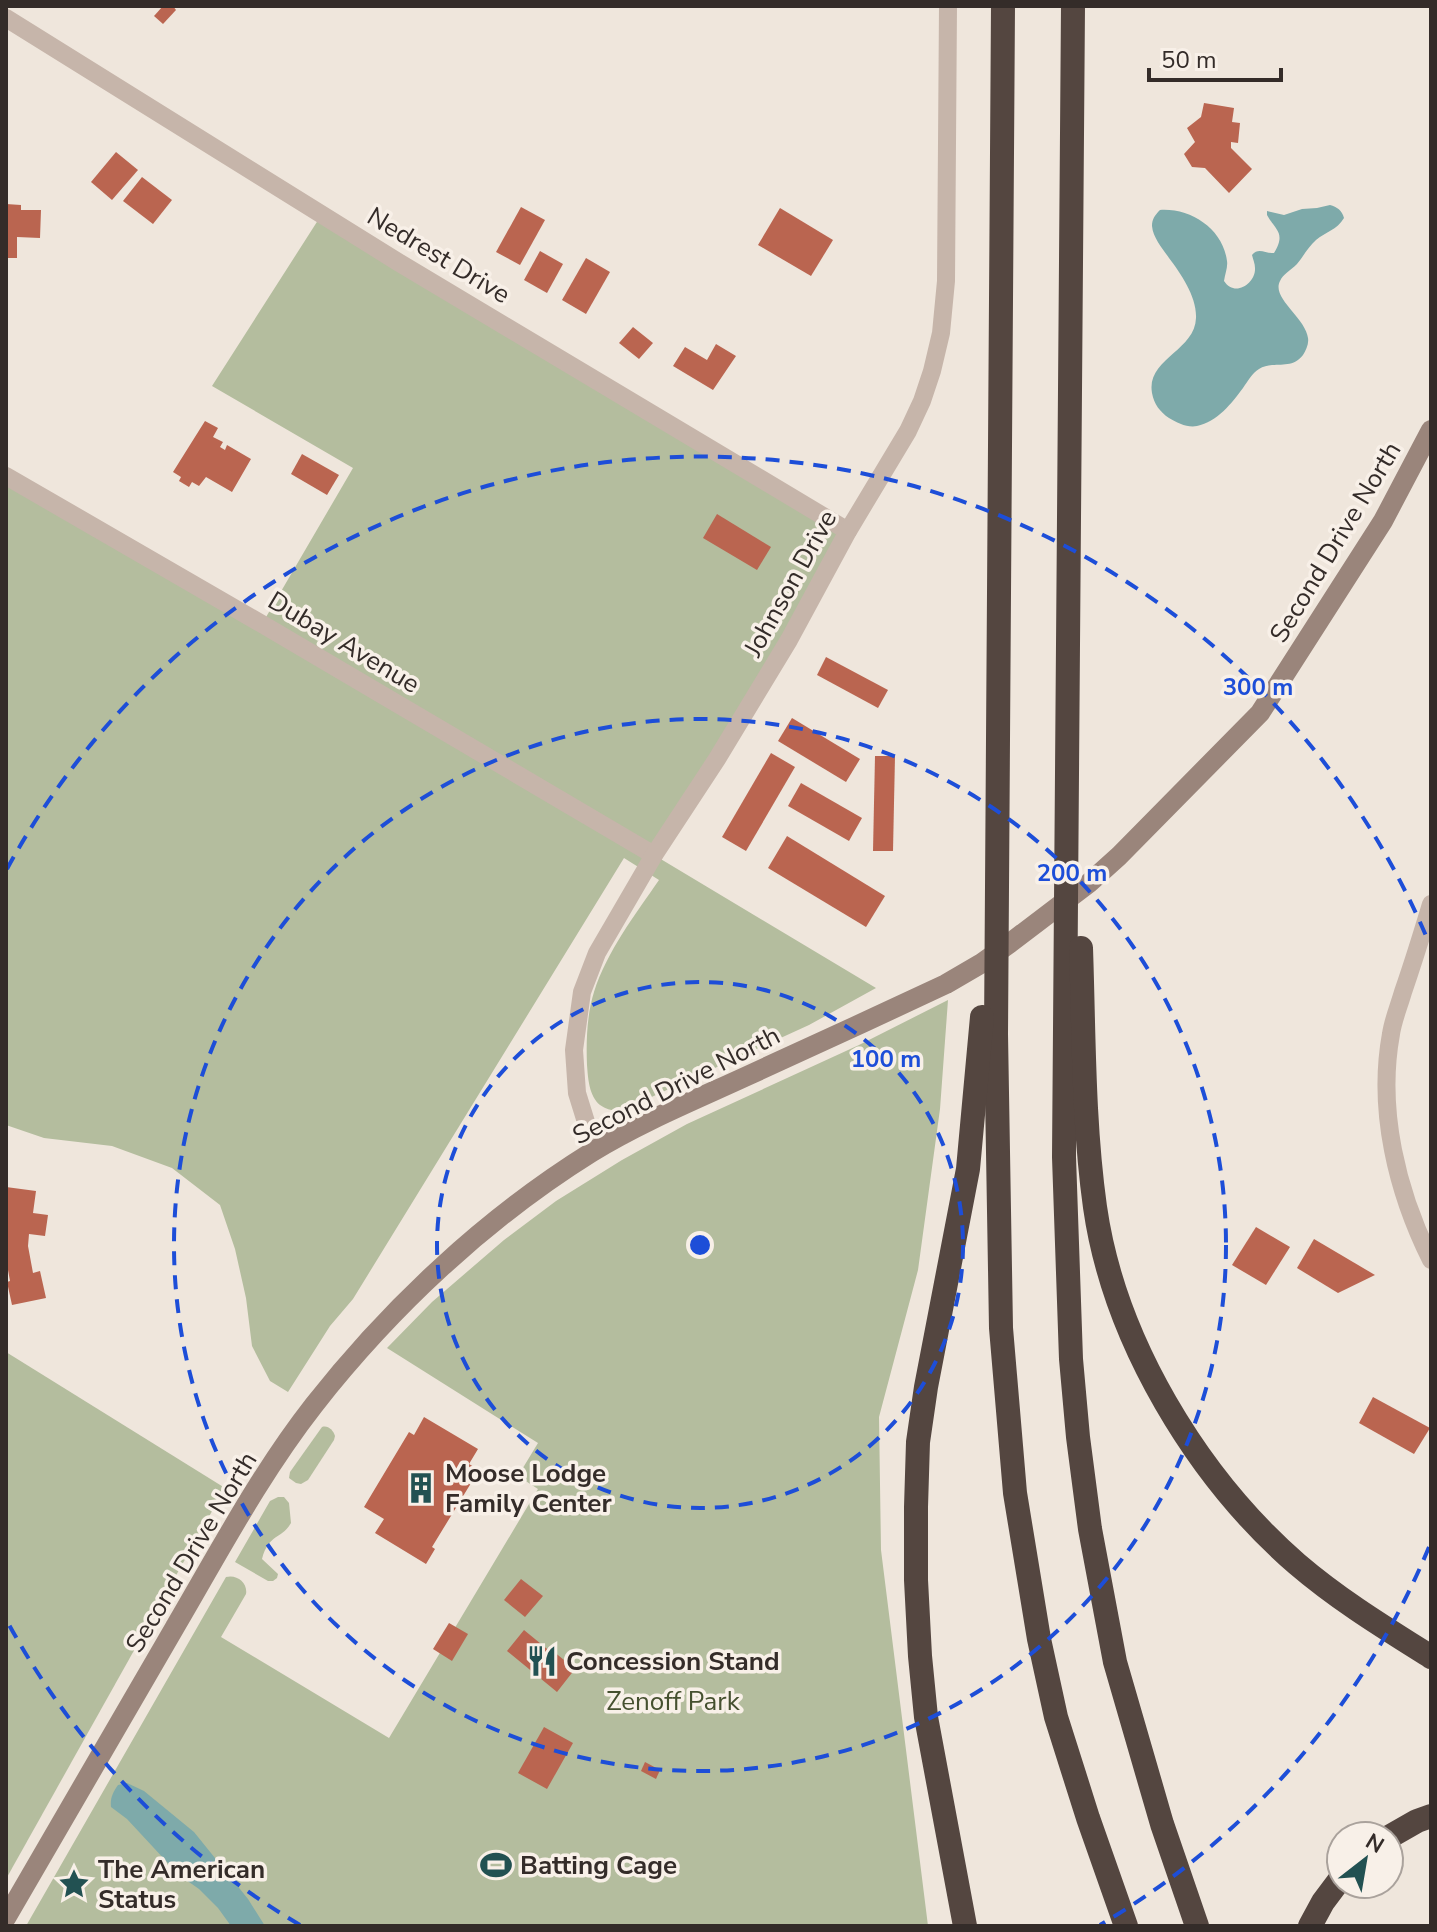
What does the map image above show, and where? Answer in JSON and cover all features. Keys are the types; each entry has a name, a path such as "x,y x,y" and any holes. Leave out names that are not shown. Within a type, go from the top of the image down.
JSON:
{"highway":[{"path":"1003,6 996,1034 1001,1328 1015,1493 1039,1639 1056,1717 1126,1926"},
{"path":"1073,6 1064,1157 1071,1359 1090,1529 1115,1662 1162,1824 1197,1926"},
{"path":"1067,889 1081,933 1088,1141 1096,1211 1118,1301 1140,1352 1198,1455 1248,1516 1326,1588 1431,1657"},
{"path":"965,1926 926,1717 920,1656 916,1580 918,1442 968,1169 983,1012 997,965"},
{"path":"1405,1828 1431,1816"},
{"path":"1310,1926 1325,1899"}],"street":[{"name":"Johnson Drive","path":"595,1151 577,1093 574,1050 582,992 597,953 654,855 789,640 848,531 908,431 932,371 941,333 946,281 948,6"},
{"name":"Nedrest Drive","path":"6,18 398,262 848,531"},
{"name":"Second Drive North","path":"6,1918 236,1522 312,1407 366,1343 455,1255 523,1201 595,1151 671,1110 946,984 982,963 1089,883 1260,713 1383,521 1431,430"},
{"name":"Dubay Avenue","path":"6,476 654,855"},
{"path":"1431,904 1391,1033 1387,1080 1394,1160 1407,1206 1431,1260"}],"green space":[{"path":"322,214 848,531 654,855 876,988 809,1025 634,1106 617,1111 600,1105 593,1097 588,1075 588,1018 592,1000 614,948 659,880 624,858 353,1299 330,1326 288,1392 270,1381 252,1346 235,1249 220,1205 172,1168 112,1146 44,1138 6,1125 6,476 262,624 353,468 212,386"},
{"name":"Zenoff Park","path":"948,1000 940,1109 918,1270 879,1417 881,1550 928,1926 26,1926 226,1577 241,1580 246,1594 221,1637 389,1738 538,1489 518,1476 538,1443 387,1348 432,1302 504,1240 556,1201 622,1160 687,1124 859,1045"},
{"path":"6,1352 225,1488 6,1879"},
{"path":"322,1427 332,1430 334,1440 308,1480 296,1483 289,1478 290,1472"},
{"path":"284,1497 289,1503 291,1523 265,1551 262,1559 278,1574 273,1581 268,1581 235,1562 270,1501"}],"water":[{"path":"1330,205 1339,209 1344,218 1313,243 1280,281 1280,294 1306,331 1308,342 1303,355 1293,363 1264,366 1252,375 1229,406 1204,424 1186,426 1166,416 1154,401 1152,381 1163,363 1188,339 1194,329 1196,310 1187,286 1154,235 1153,219 1160,210 1172,210 1204,223 1219,239 1224,250 1227,268 1224,281 1229,286 1239,288 1249,283 1254,274 1252,255 1260,251 1274,253 1278,246 1278,232 1267,211 1284,215"},
{"path":"127,1783 144,1791 194,1832 248,1899 265,1926 231,1926 199,1889 179,1875 127,1819 111,1807 111,1798 118,1785"}],"building":[{"path":"163,6 173,6 176,10 163,24 154,16"},
{"path":"1204,103 1234,108 1232,122 1240,123 1238,143 1231,142 1231,148 1252,169 1229,193 1205,168 1192,167 1184,154 1195,142 1187,128 1201,117"},
{"path":"116,152 138,170 112,200 91,182"},
{"path":"142,177 172,200 153,224 123,201"},
{"path":"6,204 21,205 21,210 41,210 40,238 17,237 17,258 6,258"},
{"path":"521,207 545,220 520,265 496,252"},
{"path":"780,208 833,240 811,276 758,245"},
{"path":"540,251 563,264 547,293 524,280"},
{"path":"586,258 610,272 586,314 562,300"},
{"path":"633,327 653,343 639,359 619,343"},
{"path":"716,344 736,356 713,390 673,366 685,347 707,360"},
{"path":"205,421 218,428 213,437 223,442 220,447 225,450 227,445 251,459 232,492 206,477 199,486 192,482 189,487 179,481 181,477 173,472"},
{"path":"302,454 339,475 327,495 291,474"},
{"path":"717,514 771,547 757,570 703,538"},
{"path":"826,657 888,690 878,708 817,675"},
{"path":"792,718 860,759 846,782 778,741"},
{"path":"771,753 795,767 746,851 722,837"},
{"path":"875,756 895,756 893,851 873,851"},
{"path":"801,783 862,818 849,841 788,806"},
{"path":"787,836 885,896 866,927 768,868"},
{"path":"6,1187 36,1191 33,1213 48,1215 45,1236 29,1234 28,1246 33,1273 40,1271 46,1298 12,1305 6,1271"},
{"path":"1256,1227 1290,1247 1266,1285 1232,1265"},
{"path":"1314,1239 1375,1275 1338,1293 1297,1268"},
{"path":"1373,1397 1430,1428 1414,1454 1359,1423"},
{"name":"Moose Lodge Family Center","path":"424,1417 478,1449 469,1464 479,1470 432,1547 435,1549 426,1564 375,1533 384,1519 364,1507 409,1432 414,1435"},
{"path":"521,1579 543,1596 525,1617 504,1600"},
{"path":"449,1623 468,1634 452,1661 433,1649"},
{"name":"Concession Stand","path":"524,1630 575,1669 557,1692 507,1651"},
{"name":"Concession Stand","path":"544,1727 573,1743 547,1789 518,1773"},
{"path":"645,1762 660,1770 656,1779 641,1771"}],"place":[{"name":"Moose Lodge Family Center","path":"421,1488"},
{"name":"Concession Stand","path":"542,1661"},
{"name":"Batting Cage","path":"496,1865"},
{"name":"The American Status","path":"74,1884"}]}
